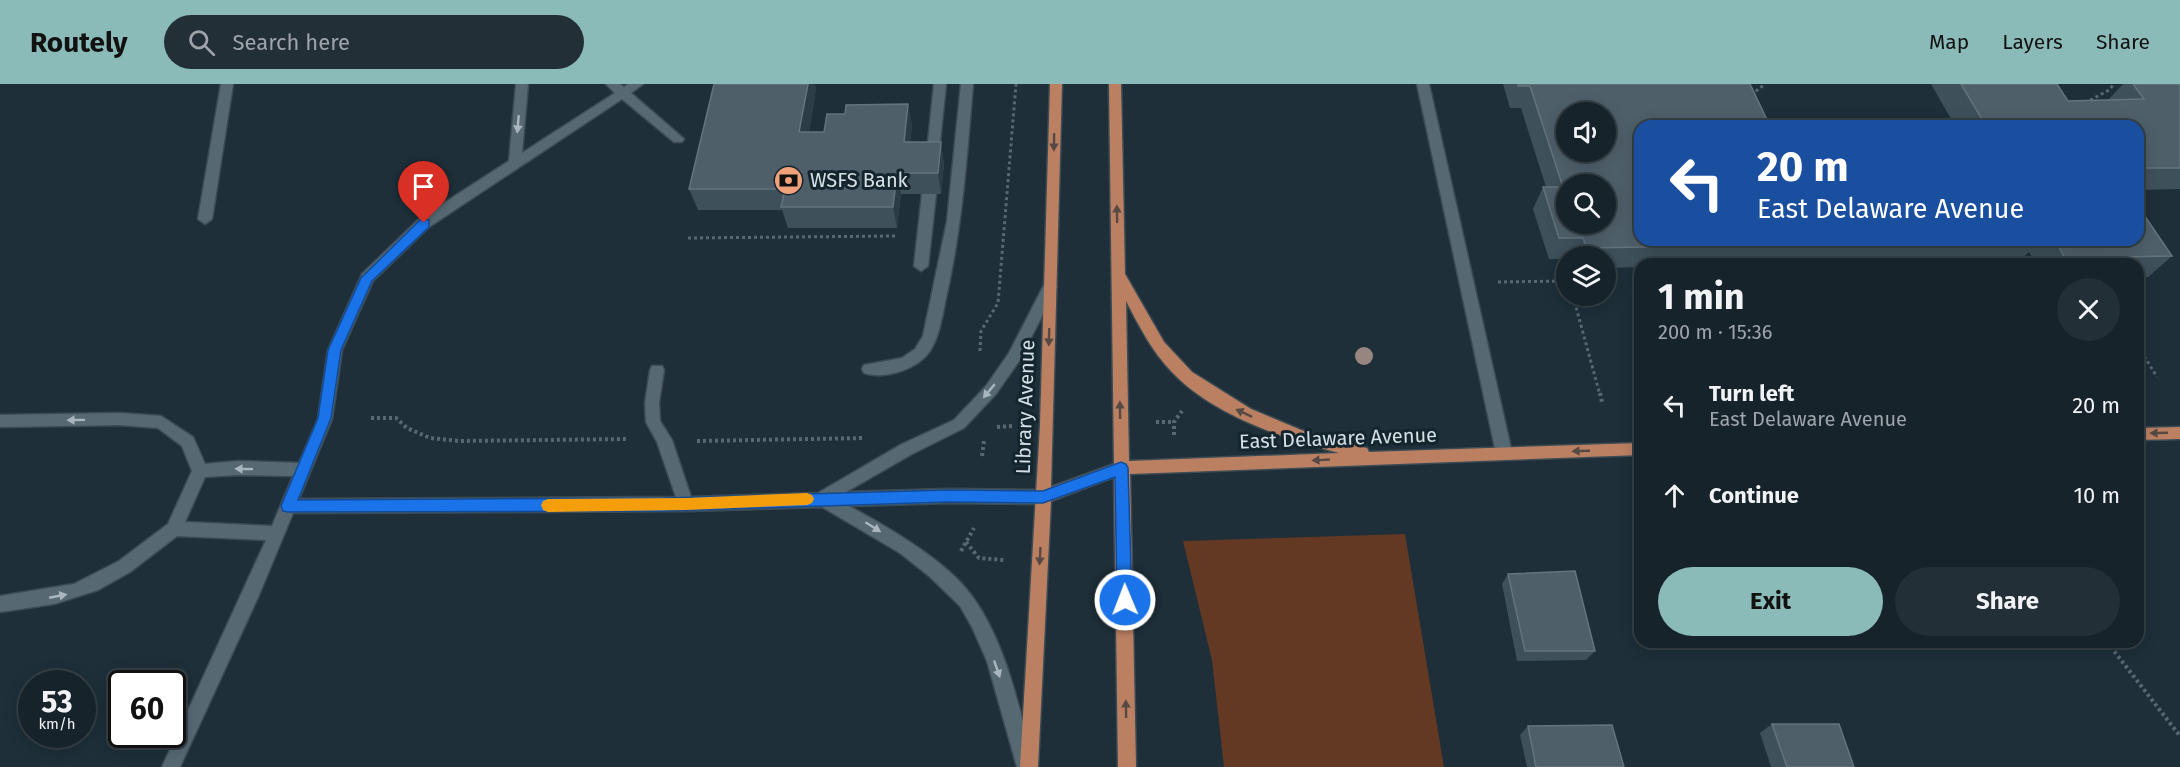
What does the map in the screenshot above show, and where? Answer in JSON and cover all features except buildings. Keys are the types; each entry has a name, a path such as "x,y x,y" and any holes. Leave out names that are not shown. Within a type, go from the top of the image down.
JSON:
{"main road":[{"name":"Library Avenue","path":"1028,767 1043,497 1056,84"},
{"path":"1115,84 1127,767"},
{"path":"1118,273 1149,330 1175,366 1202,387 1236,410 1296,436 1379,457"},
{"path":"2144,434 2180,433"},
{"name":"East Delaware Avenue","path":"1043,497 1121,468 1634,449"}],"lane":[{"path":"205,219 227,84"},
{"path":"515,164 522,84"},
{"path":"171,767 251,595 325,418 335,350 367,278 424,223 515,164 617,88 637,84"},
{"path":"932,164 940,84"},
{"path":"869,369 892,368 909,361 925,346 931,331 947,267 967,84"},
{"path":"1423,84 1504,453"},
{"path":"617,88 678,139"},
{"path":"921,266 929,194"},
{"path":"822,498 907,449 959,424 992,390 1014,357 1050,287"},
{"path":"657,370 652,403 653,422 664,440 686,504"},
{"path":"0,422 120,419 161,422 188,442 200,471 174,529 137,560 104,581 62,597 0,604"},
{"path":"200,471 238,468 303,470"},
{"path":"288,506 686,504 822,498 1043,497"},
{"path":"822,498 902,546 939,574 968,603 997,668 1028,767"},
{"path":"174,529 277,533"}],"path":[{"path":"1748,98 1765,84"},
{"path":"2082,105 2109,90 2114,84"},
{"path":"688,238 898,236"},
{"path":"1466,283 1556,281"},
{"path":"1575,306 1602,402"},
{"path":"2144,356 2157,377"},
{"path":"371,418 396,418 407,428 430,438 459,441 638,439"},
{"path":"1156,422 1174,422 1174,435"},
{"path":"959,555 974,528"},
{"path":"966,542 979,558 1004,560"},
{"path":"2112,648 2180,736"}],"shaded area":[{"path":"1405,534 1444,767 1224,767 1212,660 1183,541"}],"slow traffic":[{"path":"548,505 686,504 807,499"}],"place":[{"name":"WSFS Bank","path":"789,180"}],"route":[{"path":"424,223 367,278 335,350 325,418 288,506 686,504 822,498 1043,497 1121,468 1125,600"}]}
